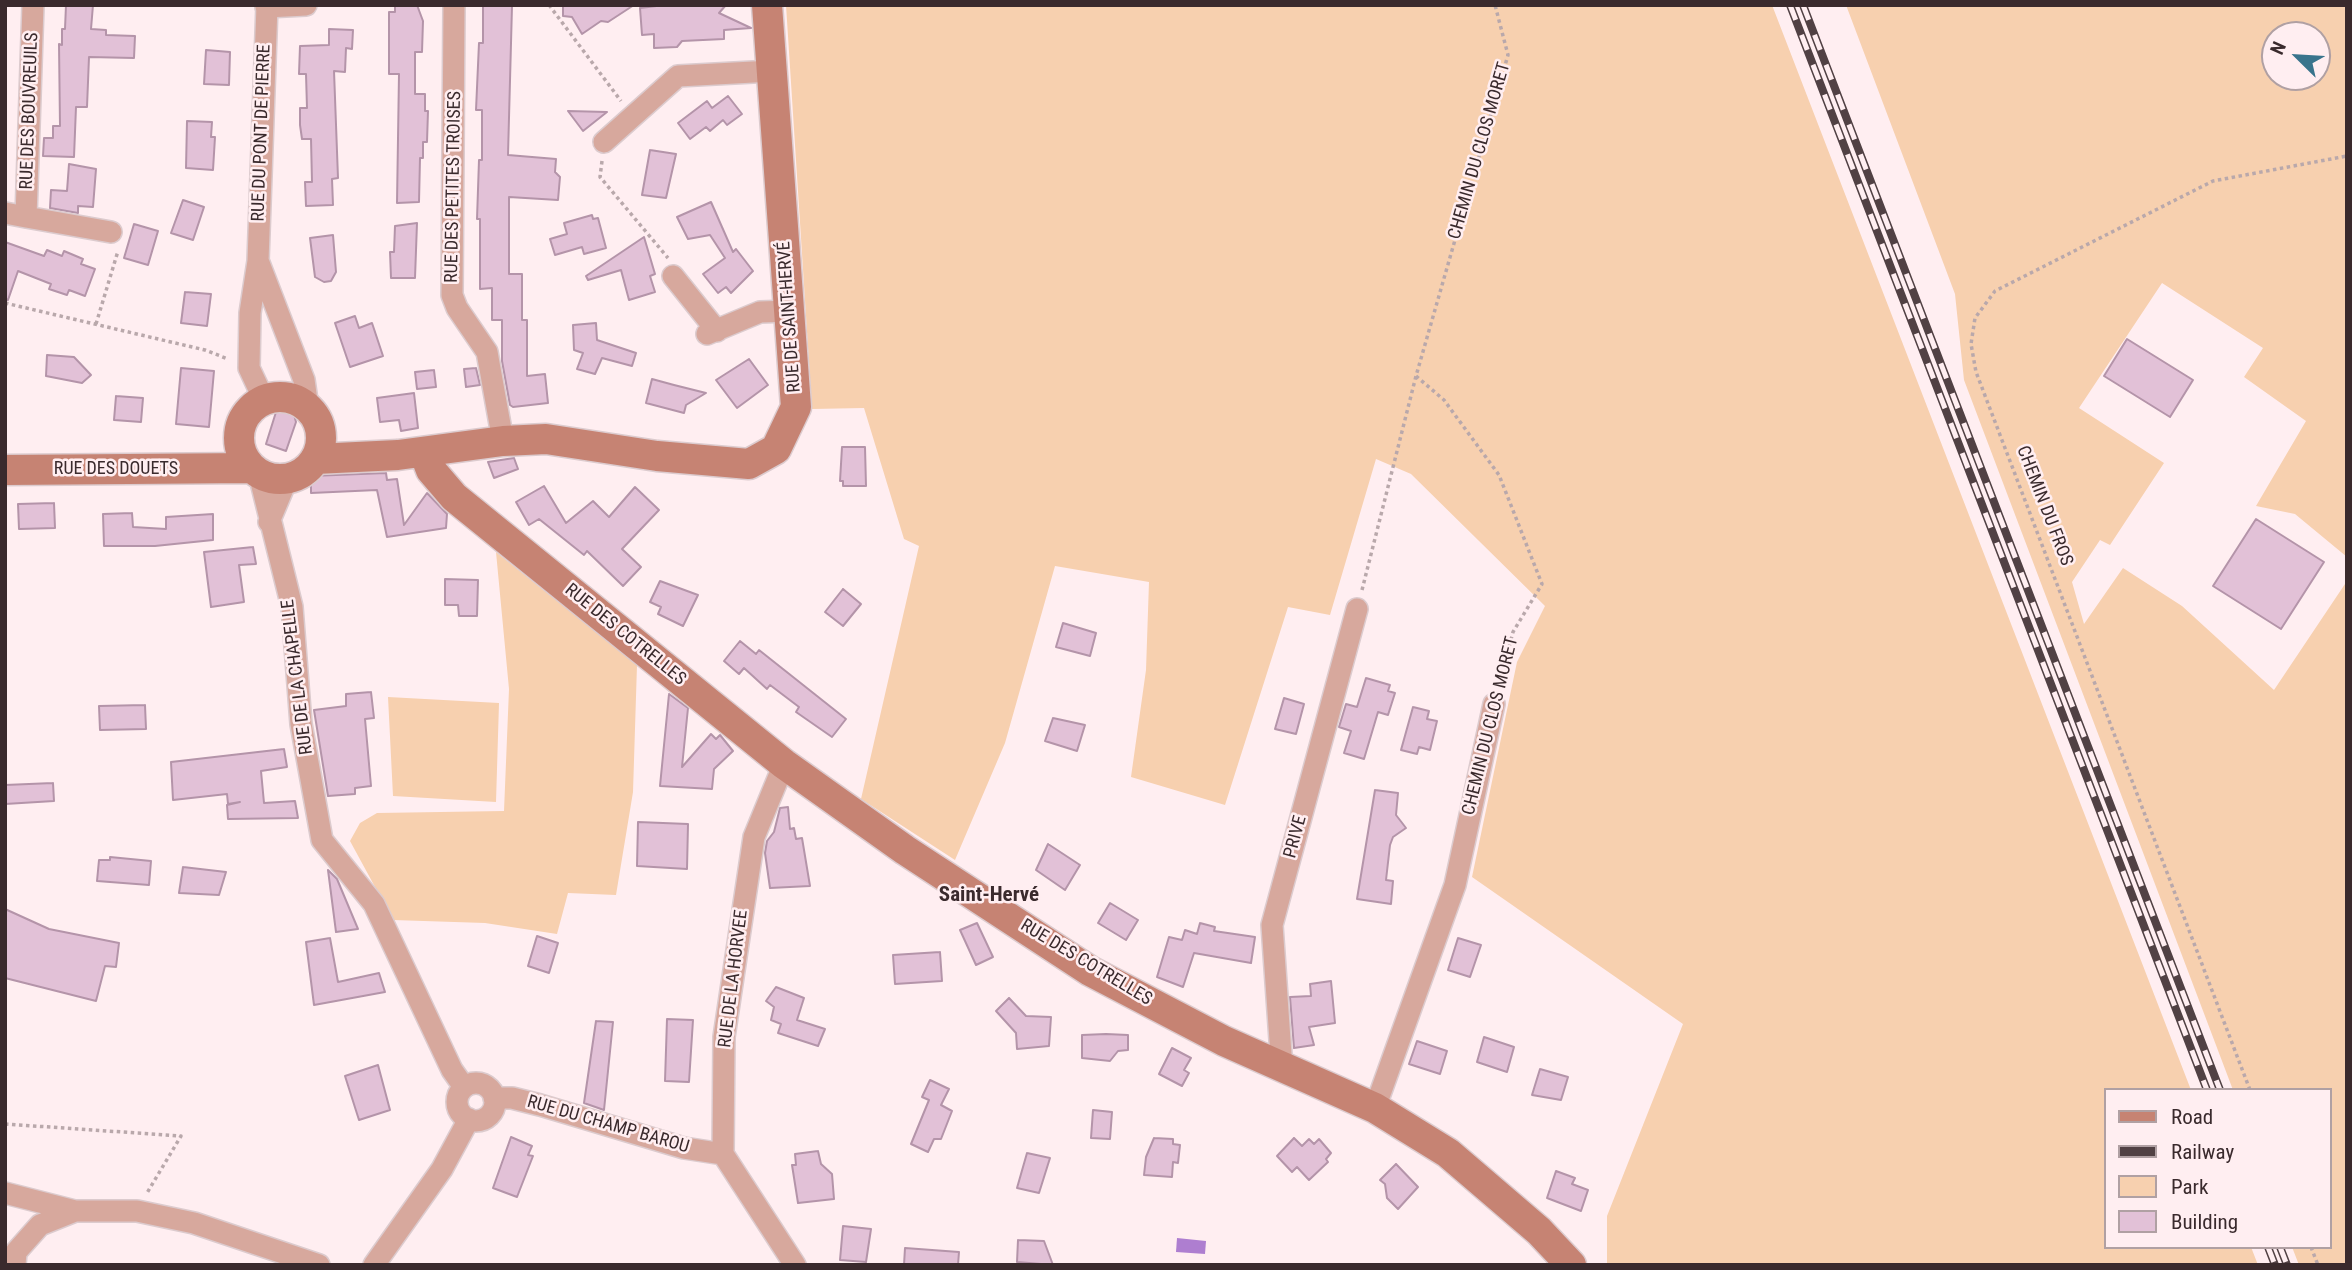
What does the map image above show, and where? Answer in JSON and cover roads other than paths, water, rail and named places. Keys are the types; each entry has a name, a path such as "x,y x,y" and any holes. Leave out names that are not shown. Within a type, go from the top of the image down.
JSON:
{"street":[{"name":"RUE DES BOUVREUILS","path":"26,217 33,5"},
{"path":"267,6 306,5"},
{"name":"RUE DES PETITES TROISES","path":"454,5 453,295 457,308 486,352 503,441"},
{"name":"RUE DE SAINT-HERVÉ","path":"411,454 503,441 546,439 657,456 748,464 776,449 796,407 767,5"},
{"name":"RUE DU PONT DE PIERRE","path":"264,400 249,368 250,313 258,261 267,6"},
{"path":"604,142 678,76 772,71"},
{"name":"RUE DES BOUVREUILS","path":"5,213 111,232"},
{"name":"RUE DU PONT DE PIERRE","path":"258,261 304,380 314,417"},
{"path":"673,276 712,332 760,312 790,311"},
{"path":"314,417 321,438 315,459 298,475 252,467 244,418 264,400 287,397 351,444 411,454"},
{"path":"315,459 411,454"},
{"name":"RUE DES COTRELLES","path":"411,454 431,470 454,497 784,764 905,850 1090,971 1282,1069 1376,1108 1448,1153 1539,1231 1571,1265"},
{"name":"RUE DES DOUETS","path":"5,470 252,467"},
{"name":"RUE DE LA CHAPELLE","path":"252,467 292,607 301,724 321,840 374,904 452,1070 464,1087"},
{"name":"PRIVE","path":"1282,1069 1272,925 1357,610"},
{"name":"CHEMIN DU CLOS MORET","path":"1376,1108 1455,885 1494,704"},
{"name":"RUE DE LA HORVEE","path":"723,1154 724,1037 754,837 784,764"},
{"path":"481,1084 490,1090 494,1106 487,1116 469,1119 457,1104 464,1087 481,1084"},
{"name":"RUE DU CHAMP BAROU","path":"494,1098 512,1098 540,1104 684,1148 723,1154"},
{"path":"374,1265 442,1169 469,1119"},
{"path":"723,1154 795,1265"},
{"path":"5,1193 75,1211 136,1211 194,1223 319,1265"},
{"path":"15,1265 16,1252 40,1225 75,1211"}],"railway":[{"path":"1790,5 2206,1088"},
{"path":"1803,5 2219,1088"},
{"path":"2269,1249 2275,1265"},
{"path":"2281,1249 2287,1265"}],"district":[{"name":"Saint-Hervé","path":"989,896"}]}
